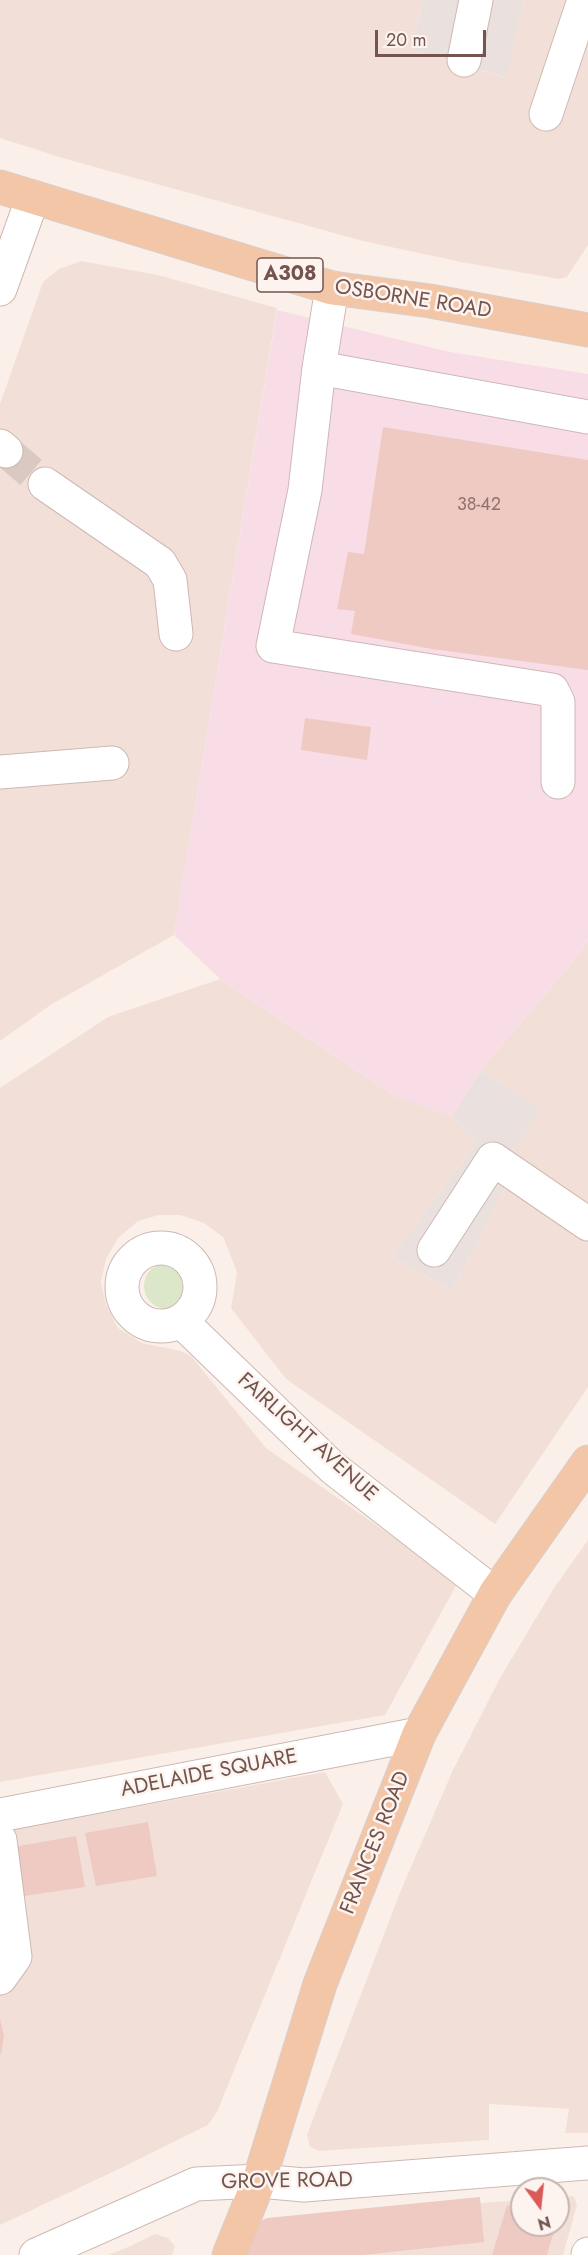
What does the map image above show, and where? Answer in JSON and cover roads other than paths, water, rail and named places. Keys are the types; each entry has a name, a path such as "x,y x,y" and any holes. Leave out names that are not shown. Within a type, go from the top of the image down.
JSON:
{"main road":[{"name":"OSBORNE ROAD","path":"0,187 332,288 430,302 588,330"},
{"name":"FRANCES ROAD","path":"229,2255 259,2181 320,1984 419,1734 495,1594 588,1462"}],"street":[{"path":"464,60 476,0"},
{"path":"546,114 584,0"},
{"path":"0,289 33,197"},
{"path":"332,288 319,368 305,490 273,646 552,690 558,702 558,782"},
{"path":"319,368 588,417"},
{"path":"45,484 160,563 170,580 176,634"},
{"path":"0,772 112,763"},
{"path":"434,1250 493,1159 588,1224"},
{"name":"FAIRLIGHT AVENUE","path":"181,1321 333,1467 495,1594"},
{"name":"ADELAIDE SQUARE","path":"0,1815 419,1734"},
{"path":"0,1840 15,1957 0,1978"},
{"name":"GROVE ROAD","path":"36,2255 196,2184 259,2181 304,2185 588,2163"}],"tunnel":[{"path":"6,451 45,484"}]}
